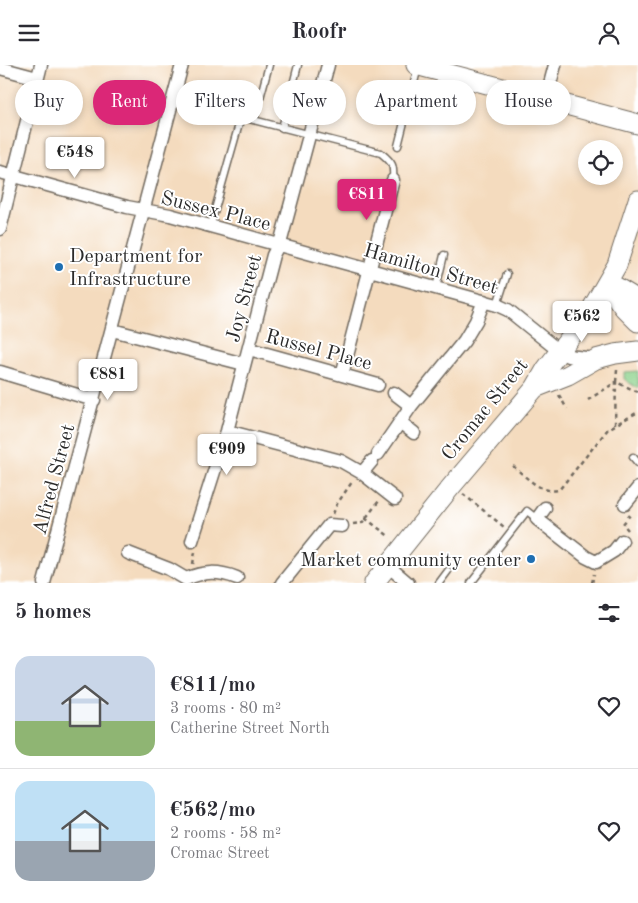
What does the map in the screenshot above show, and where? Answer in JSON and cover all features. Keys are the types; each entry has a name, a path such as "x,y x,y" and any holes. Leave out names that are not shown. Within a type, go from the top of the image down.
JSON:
{"main road":[{"path":"418,65 486,83"},
{"path":"571,106 638,124"},
{"name":"Cromac Street","path":"374,583 445,494 535,388 546,369 589,313 608,284 617,265 638,200"},
{"path":"608,284 638,300"},
{"path":"608,284 624,308 638,322"},
{"path":"535,388 568,375 596,359 614,354 638,351"}],"street":[{"path":"0,229 40,65"},
{"name":"Alfred Street","path":"44,583 182,65"},
{"name":"Joy Street","path":"192,541 227,431 273,255 279,245 328,65"},
{"path":"551,80 555,65"},
{"path":"0,68 37,78"},
{"name":"Sussex Place","path":"0,172 143,211 170,215 279,245"},
{"path":"342,375 368,270 393,181"},
{"name":"Hamilton Street","path":"279,245 497,305 508,310 560,351"},
{"path":"362,473 411,406 464,341 476,321 484,301"},
{"path":"112,330 244,364"},
{"name":"Russel Place","path":"249,349 378,385"},
{"path":"560,351 568,356 596,359"},
{"path":"0,372 94,400"},
{"path":"394,393 411,406"},
{"path":"400,422 414,433"},
{"path":"227,431 341,461 362,473 391,495"},
{"path":"625,504 638,488"},
{"path":"545,508 537,519 586,557 596,562 614,551 622,541"},
{"path":"282,583 336,525"},
{"path":"128,553 169,569 185,581 212,572 225,573 237,578"},
{"path":"388,566 408,583"}],"lane":[{"path":"263,87 269,65"},
{"path":"282,128 298,65"},
{"path":"398,146 418,65"},
{"path":"172,99 176,100"},
{"path":"263,123 381,153 389,159 394,167 393,181"},
{"path":"210,227 239,125"},
{"path":"436,288 444,255"},
{"path":"497,305 507,274"},
{"path":"633,457 638,463"},
{"path":"471,583 527,511 537,519"},
{"path":"439,583 448,571"}],"path":[{"path":"614,354 617,371 615,425"},
{"path":"616,383 638,392"},
{"path":"588,400 616,383"},
{"path":"513,466 542,489 552,492 559,490 608,429 638,412"},
{"path":"362,473 354,479 337,504 336,525 362,523 391,495"},
{"path":"445,494 455,502 462,493 510,533"},
{"path":"622,541 632,536 623,524 633,511 625,504"},
{"path":"365,519 403,547"}],"green space":[{"path":"638,371 638,389 624,379 624,372"}],"place":[{"name":"Department for Infrastructure","path":"59,267"},
{"name":"Market community center","path":"531,559"}]}
